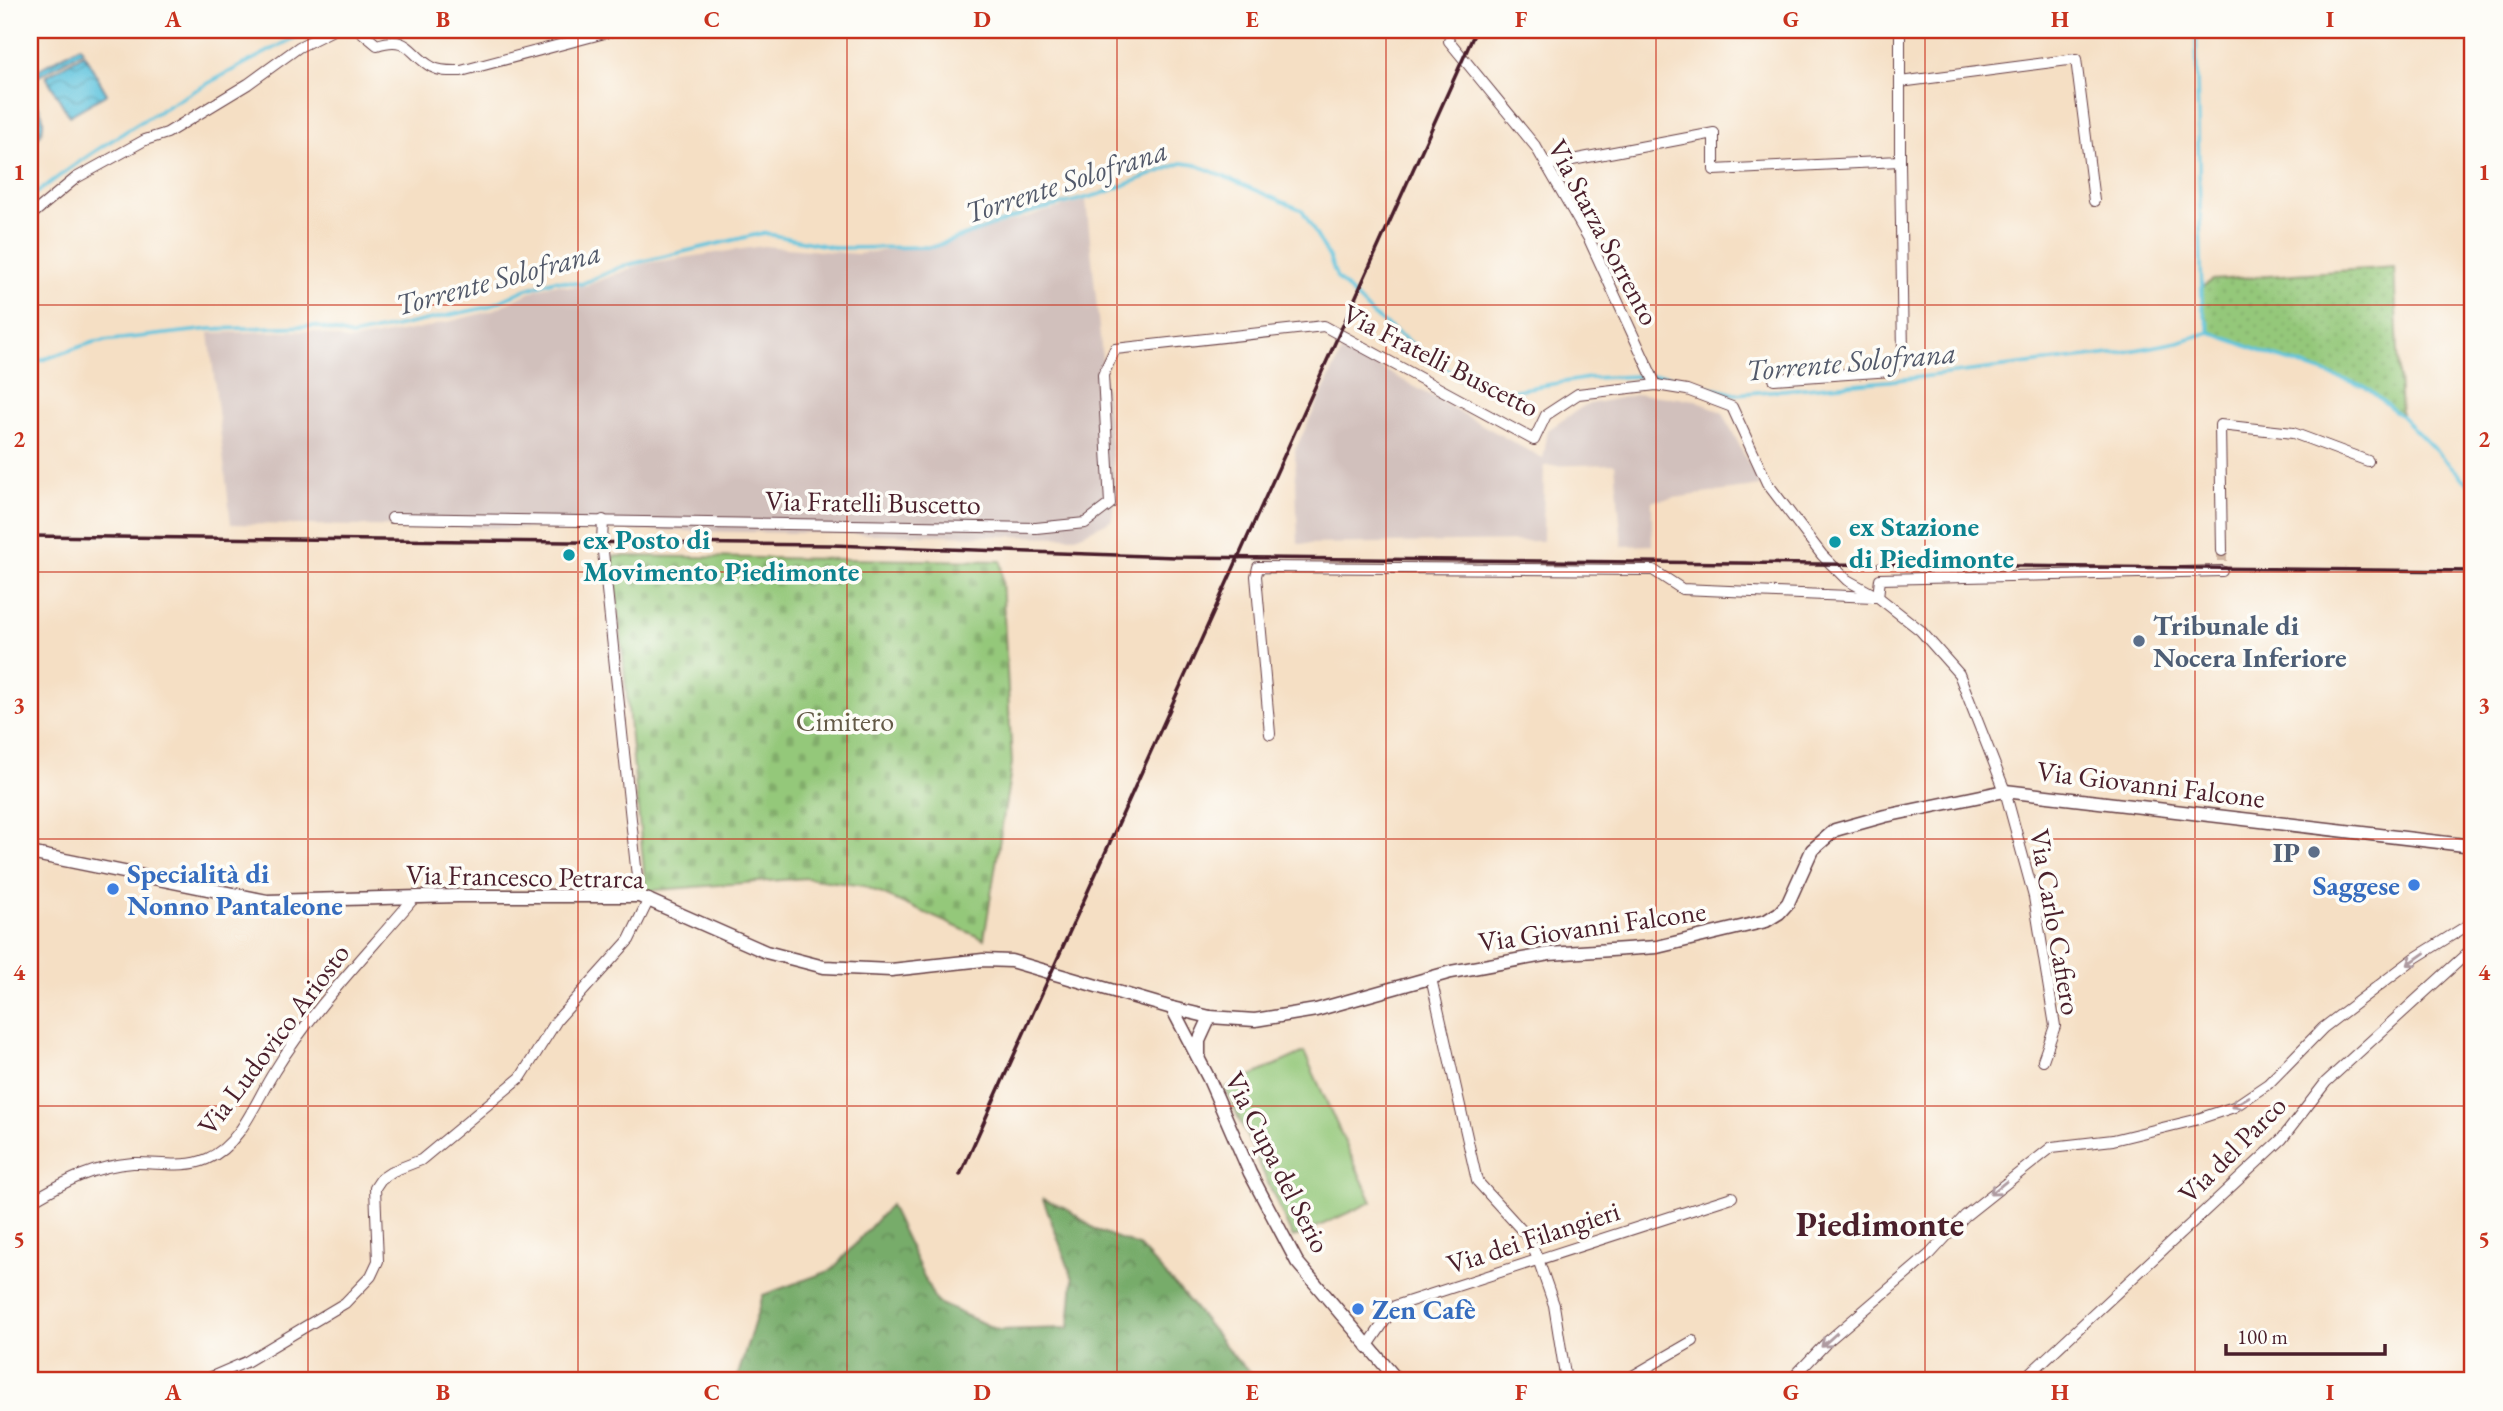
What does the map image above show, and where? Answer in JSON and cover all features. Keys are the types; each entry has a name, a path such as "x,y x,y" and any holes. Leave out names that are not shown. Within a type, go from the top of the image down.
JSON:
{"main road":[{"name":"Via Giovanni Falcone","path":"1172,1009 1210,1017 1255,1020 1297,1015 1431,978 1549,954 1657,947 1766,920 1779,913 1788,903 1812,850 1835,830 1885,816 2005,791 2473,846"},
{"name":"Via Francesco Petrarca","path":"30,853 267,901 644,898 766,952 824,967 891,970 974,961 1011,961 1172,1009"},
{"name":"Via Cupa del Serio","path":"1172,1009 1199,1059 1250,1173 1297,1262 1398,1381"},
{"name":"Via Cupa del Serio","path":"1199,1059 1199,1041 1210,1017"}],"street":[{"path":"30,216 76,178 145,140 167,133 248,84 299,47 333,30"},
{"path":"359,30 377,45 396,41 410,46 431,67 444,71 461,71 616,30"},
{"path":"1774,379 1892,371 1903,355 1900,30"},
{"name":"Via Starza Sorrento","path":"1450,41 1536,147 1589,240 1653,377"},
{"path":"1900,82 2076,59 2094,201"},
{"path":"1546,165 1714,133 1714,170 1900,161"},
{"name":"Via Fratelli Buscetto","path":"392,518 1036,528 1085,523 1110,505 1103,375 1115,349 1324,326 1534,440 1546,415 1578,394 1653,377 1732,407 1767,483 1822,555 1847,580 1878,597"},
{"path":"2222,551 2220,425 2293,433 2368,461"},
{"path":"202,1381 246,1362 345,1303 371,1276 378,1261 375,1188 381,1179 421,1160 521,1077 557,1020 629,940 644,898 602,542 603,520"},
{"path":"1270,734 1256,576 1258,567 1653,570 1682,589 1878,597 1880,579 2222,571"},
{"name":"Via Carlo Cafiero","path":"1878,597 1920,630 1959,674 2005,791 2034,897 2055,1026 2043,1060"},
{"name":"Via Ludovico Ariosto","path":"30,1202 82,1173 136,1163 194,1163 222,1150 260,1101 273,1073 332,990 414,898"},
{"path":"1790,1381 1828,1341 1930,1254 1965,1216 2052,1147 2113,1140 2195,1120 2234,1107 2268,1084 2323,1028 2415,958 2473,922"},
{"name":"Via del Parco","path":"2022,1381 2282,1139 2326,1082 2473,948"},
{"path":"1431,978 1477,1181 1528,1237 1538,1259 1554,1305 1566,1381"},
{"name":"Via dei Filangieri","path":"1367,1347 1395,1306 1732,1197"},
{"path":"1624,1381 1693,1341"}],"shaded area":[{"path":"1086,200 1115,484 1112,520 1076,537 231,524 209,333 313,331 349,341 428,327 491,311 537,289 558,284 569,287 588,285 642,264 763,246 858,254 935,244"},
{"path":"1344,347 1543,459 1548,430 1585,405 1640,394 1696,400 1723,413 1760,486 1652,501 1652,545 1622,546 1615,464 1544,466 1543,541 1298,544 1295,450"}],"green space":[{"path":"2394,267 2401,416 2363,386 2210,332 2202,306 2202,287 2213,280"},
{"name":"Cimitero","path":"613,556 1001,561 1012,763 984,939 864,886 806,878 646,891"},
{"path":"1304,1052 1372,1202 1293,1238 1225,1088"},
{"path":"1043,1199 1066,1208 1096,1230 1139,1246 1183,1294 1236,1359 1261,1381 736,1381 763,1295 832,1270 890,1205 936,1302 998,1330 1069,1328 1073,1279"}],"water":[{"path":"80,46 83,51 37,77 34,72"},
{"path":"84,54 107,94 69,116 46,76"},
{"path":"30,97 40,109 43,122 40,134 30,146"}],"waterway":[{"name":"Torrente Solofrana","path":"30,198 131,128 310,30"},
{"name":"Torrente Solofrana","path":"2196,30 2202,306 2210,332 2364,386 2401,416 2473,488"},
{"name":"Torrente Solofrana","path":"30,364 94,342 210,329 315,326 352,336 488,307 524,290 555,280 581,284 623,266 763,233 837,248 933,247 1024,214 1101,194 1182,163 1197,165 1302,210 1329,257 1337,278 1373,315 1464,382 1498,393 1589,378 1664,375 1735,394 1888,381 2119,353 2178,342 2210,332"}],"tunnel":[{"path":"2222,551 2222,571"}],"railway":[{"path":"960,1175 1476,30"},
{"path":"30,536 831,545 1176,557 2473,571"}],"place":[{"name":"ex Stazione di Piedimonte","path":"1835,542"},
{"name":"ex Posto di Movimento Piedimonte","path":"569,555"},
{"name":"Tribunale di Nocera Inferiore","path":"2139,641"},
{"name":"IP","path":"2314,852"},
{"name":"Saggese","path":"2414,885"},
{"name":"Specialità di Nonno Pantaleone","path":"113,889"},
{"name":"Zen Cafè","path":"1358,1309"}],"district":[{"name":"Piedimonte","path":"1880,1223"}]}
